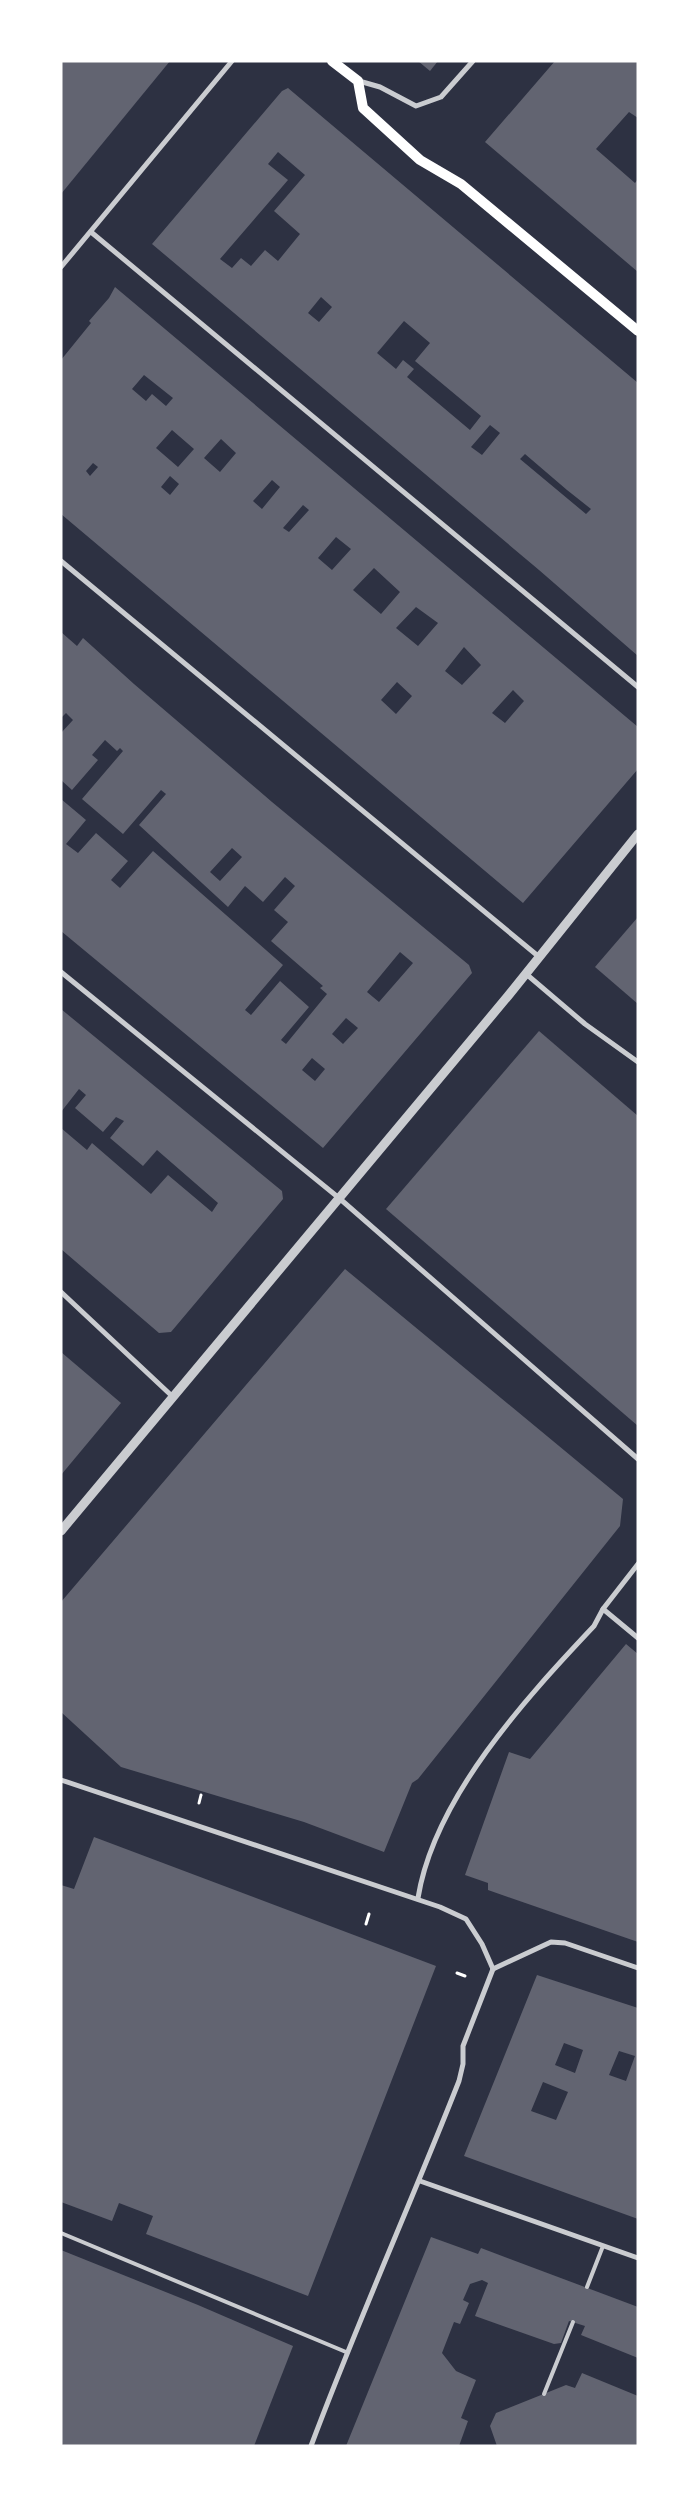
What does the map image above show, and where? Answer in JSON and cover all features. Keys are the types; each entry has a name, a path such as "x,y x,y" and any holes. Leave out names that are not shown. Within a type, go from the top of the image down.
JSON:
{"main road":[{"path":"332,61 358,81 363,108 413,154 461,184 638,331"}],"street":[{"path":"61,268 232,61"},
{"path":"358,81 380,87 416,106 442,97 474,61"},
{"path":"91,232 638,687"},
{"path":"61,560 538,956"},
{"path":"61,1531 339,1198 638,834"},
{"path":"61,972 339,1198 638,1459"},
{"path":"525,973 585,1024 638,1062"},
{"path":"61,1292 173,1397"},
{"path":"418,1898 421,1878 443,1819 461,1787 514,1717 594,1626 603,1609 638,1564"},
{"path":"603,1609 638,1638"},
{"path":"61,1780 378,1888 418,1898 466,1919 482,1944 493,1969"},
{"path":"311,2446 346,2352 420,2181 459,2081 463,2046 493,1969 551,1942 565,1943 638,1968"},
{"path":"420,2181 638,2258"}],"lane":[{"path":"61,2233 346,2352"},
{"path":"587,2287 604,2246"},
{"path":"544,2394 573,2322"}],"path":[{"path":"366,1924 369,1914"},
{"path":"457,1973 465,1976"}],"building":[{"path":"61,61 170,61 61,194"},
{"path":"418,61 438,61 430,71"},
{"path":"555,61 638,61 638,118 629,112 596,149 635,183 638,179 638,272 485,142"},
{"path":"288,88 638,383 638,656 539,570 152,244 282,91","holes":["278,152 305,175 274,211 300,234 278,261 265,250 251,266 241,258 232,268 220,259 288,180 268,164","321,297 332,307 319,322 308,313","404,321 430,343 415,361 481,416 470,430 407,377 414,369 403,360 396,369 377,353","490,425 500,433 482,455 471,447","525,454 591,509 586,514 520,459"]},
{"path":"115,287 638,727 638,769 523,903 61,514 61,360 91,323 89,321 109,298","holes":["144,375 173,398 166,406 152,394 146,401 132,389","172,430 194,449 178,467 156,448","221,439 236,453 220,472 204,458","93,463 98,467 90,476 86,471","170,476 179,484 170,495 161,487","272,480 280,487 262,509 253,501","303,505 309,510 289,532 283,528","336,537 351,549 332,570 318,558","374,568 400,592 381,614 353,590","416,607 438,623 418,646 396,628","464,647 481,665 462,685 445,671","397,682 412,696 396,714 381,700","513,690 524,701 505,723 492,713"]},
{"path":"61,632 77,646 83,638 272,802 469,965 472,973 323,1148 61,931 61,799 86,820 66,844 78,853 96,833 128,861 111,880 120,888 153,851 283,965 245,1010 251,1015 280,981 309,1007 281,1040 286,1044 327,994 320,988 323,986 271,941 288,922 274,910 295,886 285,877 263,902 245,886 228,907 139,825 166,794 161,790 123,834 82,799 123,751 120,748 117,751 105,740 92,755 98,760 72,790 61,780 61,733 73,720 66,713 61,718","holes":["232,848 242,857 220,881 210,872","400,952 413,963 379,1002 367,992","346,1018 358,1028 343,1044 332,1034","312,1058 325,1069 315,1081 302,1070"]},
{"path":"638,917 638,1004 595,967"},
{"path":"61,1009 282,1191 283,1199 171,1332 159,1333 61,1249 61,1128 87,1150 92,1143 151,1194 168,1175 212,1212 218,1203 157,1150 143,1166 110,1138 124,1121 116,1117 103,1132 75,1108 86,1095 79,1089 61,1112"},
{"path":"539,1031 638,1116 638,1426 386,1209"},
{"path":"345,1269 623,1499 620,1526 418,1779 412,1783 384,1852 304,1822 121,1767 61,1712 61,1602"},
{"path":"61,1352 121,1403 61,1475"},
{"path":"626,1644 638,1654 638,1942 488,1890 488,1883 465,1875 509,1752 530,1759"},
{"path":"94,1837 436,1966 308,2296 146,2234 153,2216 119,2203 112,2221 61,2202 61,1885 74,1889"},
{"path":"537,1975 638,2008 638,2219 464,2156","holes":["564,2043 583,2050 575,2073 555,2065","619,2051 635,2056 626,2081 609,2075","543,2082 568,2092 556,2120 531,2111"]},
{"path":"431,2237 478,2254 481,2248 638,2307 638,2358 581,2335 585,2326 569,2321 561,2343 554,2344 475,2316 488,2283 482,2280 470,2284 463,2300 469,2303 460,2324 454,2322 442,2353 456,2371 476,2380 461,2418 468,2421 459,2446 346,2446"},
{"path":"61,2250 198,2305 293,2346 254,2446 66,2446 61,2444"},
{"path":"582,2373 638,2396 638,2446 497,2446 490,2426 496,2413 566,2385 575,2388"}]}
